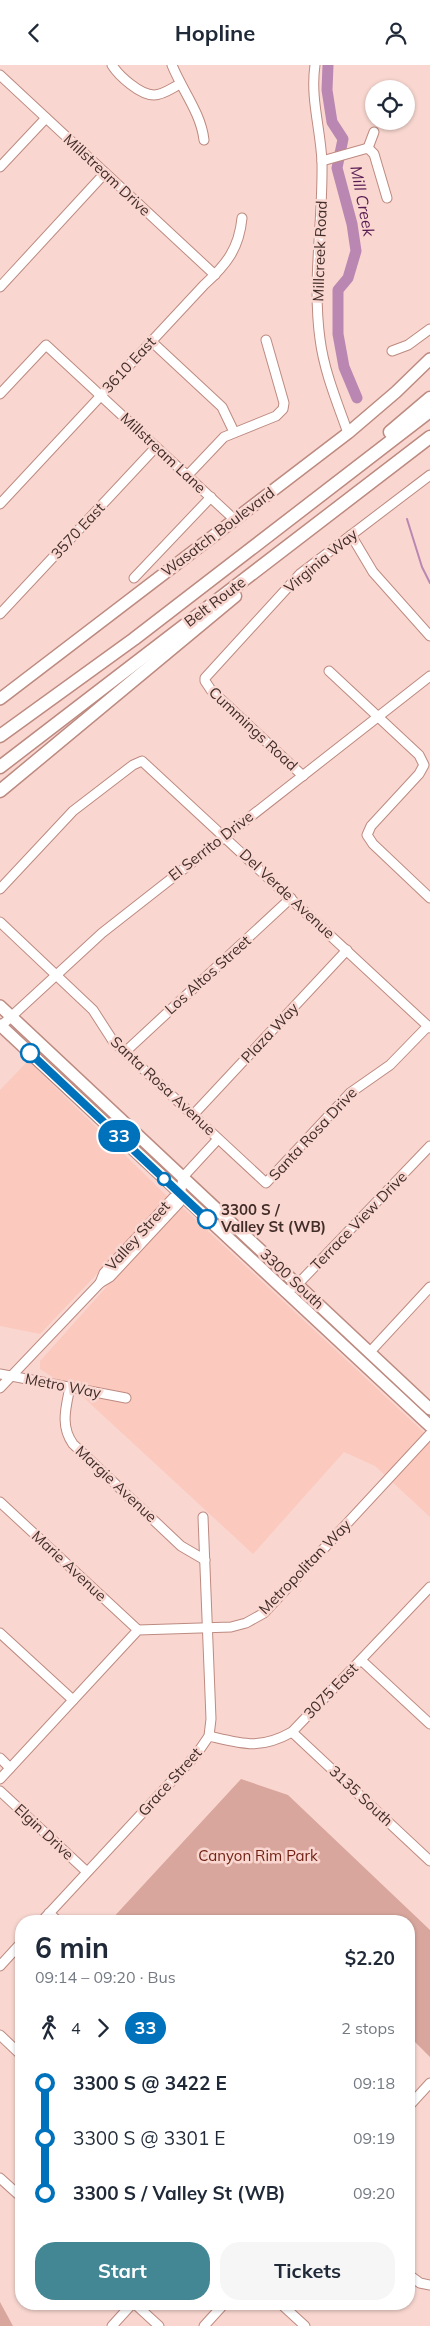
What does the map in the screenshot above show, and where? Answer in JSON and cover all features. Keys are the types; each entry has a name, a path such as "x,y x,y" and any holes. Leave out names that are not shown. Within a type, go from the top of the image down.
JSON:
{"highway":[{"path":"278,529 430,398"},
{"name":"Belt Route","path":"0,736 134,639 430,411"},
{"name":"Belt Route","path":"0,767 430,437"},
{"path":"0,791 217,613 316,525"}],"main road":[{"name":"Wasatch Boulevard","path":"0,699 348,433 396,392 430,359"},
{"name":"3300 South","path":"0,1006 430,1409"},
{"name":"3300 South","path":"0,1026 430,1426"}],"street":[{"path":"112,65 121,75 148,95 160,94 180,84"},
{"path":"172,65 180,84 202,123 204,140"},
{"name":"Millcreek Road","path":"315,65 313,93 322,161 322,210 316,297 319,336 326,369 348,433"},
{"name":"Millstream Drive","path":"0,75 215,275"},
{"path":"0,167 46,118"},
{"path":"368,148 374,132"},
{"path":"322,161 368,148"},
{"path":"368,148 374,154 387,198"},
{"path":"0,287 105,173"},
{"name":"3610 East","path":"0,504 226,263 236,249 242,218"},
{"path":"392,351 408,345 430,329"},
{"path":"187,476 218,443 234,432 276,416 282,411 284,403 266,339"},
{"path":"151,341 222,407 234,432"},
{"name":"Millstream Lane","path":"0,394 46,345 235,520"},
{"name":"3570 East","path":"0,614 156,447"},
{"name":"Virginia Way","path":"204,681 210,671 294,580 430,475"},
{"path":"134,578 211,497"},
{"path":"351,535 373,572 430,636"},
{"path":"329,671 419,755 424,765 419,774 371,826 367,835 373,844 428,893"},
{"name":"El Serrito Drive","path":"0,1026 97,937 430,676"},
{"name":"Cummings Road","path":"204,681 211,690 303,776"},
{"name":"Del Verde Avenue","path":"0,889 73,811 133,765 142,761 291,897 429,1027"},
{"name":"Los Altos Street","path":"125,1052 291,897"},
{"name":"Santa Rosa Avenue","path":"0,922 93,1010 108,1034 125,1052 266,1183"},
{"name":"Plaza Way","path":"193,1115 347,950"},
{"name":"Santa Rosa Drive","path":"266,1183 353,1089 390,1065 429,1027"},
{"path":"181,1195 183,1177 218,1139"},
{"name":"Terrace View Drive","path":"285,1292 297,1285 430,1146"},
{"name":"Valley Street","path":"0,1388 100,1283 110,1277 178,1203 181,1195"},
{"path":"369,1353 430,1287"},
{"name":"Metro Way","path":"0,1374 126,1398"},
{"name":"Margie Avenue","path":"70,1387 64,1421 67,1433 73,1444 181,1545 205,1559"},
{"name":"Metropolitan Way","path":"138,1630 238,1625 264,1613 430,1434"},
{"name":"Marie Avenue","path":"0,1502 138,1630"},
{"name":"Grace Street","path":"49,1913 196,1755 209,1736 211,1719 203,1517"},
{"name":"3075 East","path":"209,1736 238,1743 260,1744 275,1741 292,1732 430,1586"},
{"path":"0,1779 138,1630"},
{"path":"0,1633 73,1700"},
{"path":"361,1660 430,1724"},
{"name":"3135 South","path":"292,1732 430,1861"},
{"path":"0,1758 10,1768"},
{"name":"Elgin Drive","path":"0,1791 87,1873"},
{"path":"0,1966 15,1950"},
{"path":"0,2035 15,2049"},
{"path":"415,2099 430,2083"},
{"path":"0,2177 15,2191"},
{"path":"415,2279 420,2283 430,2285"},
{"path":"112,2326 128,2310"},
{"path":"141,2310 159,2326"},
{"path":"204,2326 219,2310"},
{"path":"288,2310 305,2326"}],"shaded area":[{"path":"28,1061 169,1198 40,1334 0,1326 0,1090"},
{"path":"180,1205 430,1438 430,1517 375,1466 344,1452 253,1554 84,1398 40,1369 40,1361"}],"green space":[{"name":"Canyon Rim Park","path":"241,1779 288,1795 414,1915 116,1915"},
{"name":"Canyon Rim Park","path":"415,1916 430,1930 430,2057 415,2042"},
{"path":"0,2302 13,2326 0,2326"}],"waterway":[{"name":"Mill Creek","path":"328,65 327,90 332,122 343,139 337,168 352,224 356,251 348,278 338,290 338,334 344,367 357,398"},
{"name":"Mill Creek","path":"407,519 422,567 430,583"}],"bus line":[{"name":"33","path":"30,1053 207,1219"}],"place":[{"name":"3300 S / Valley St (WB)","path":"207,1219"}]}
